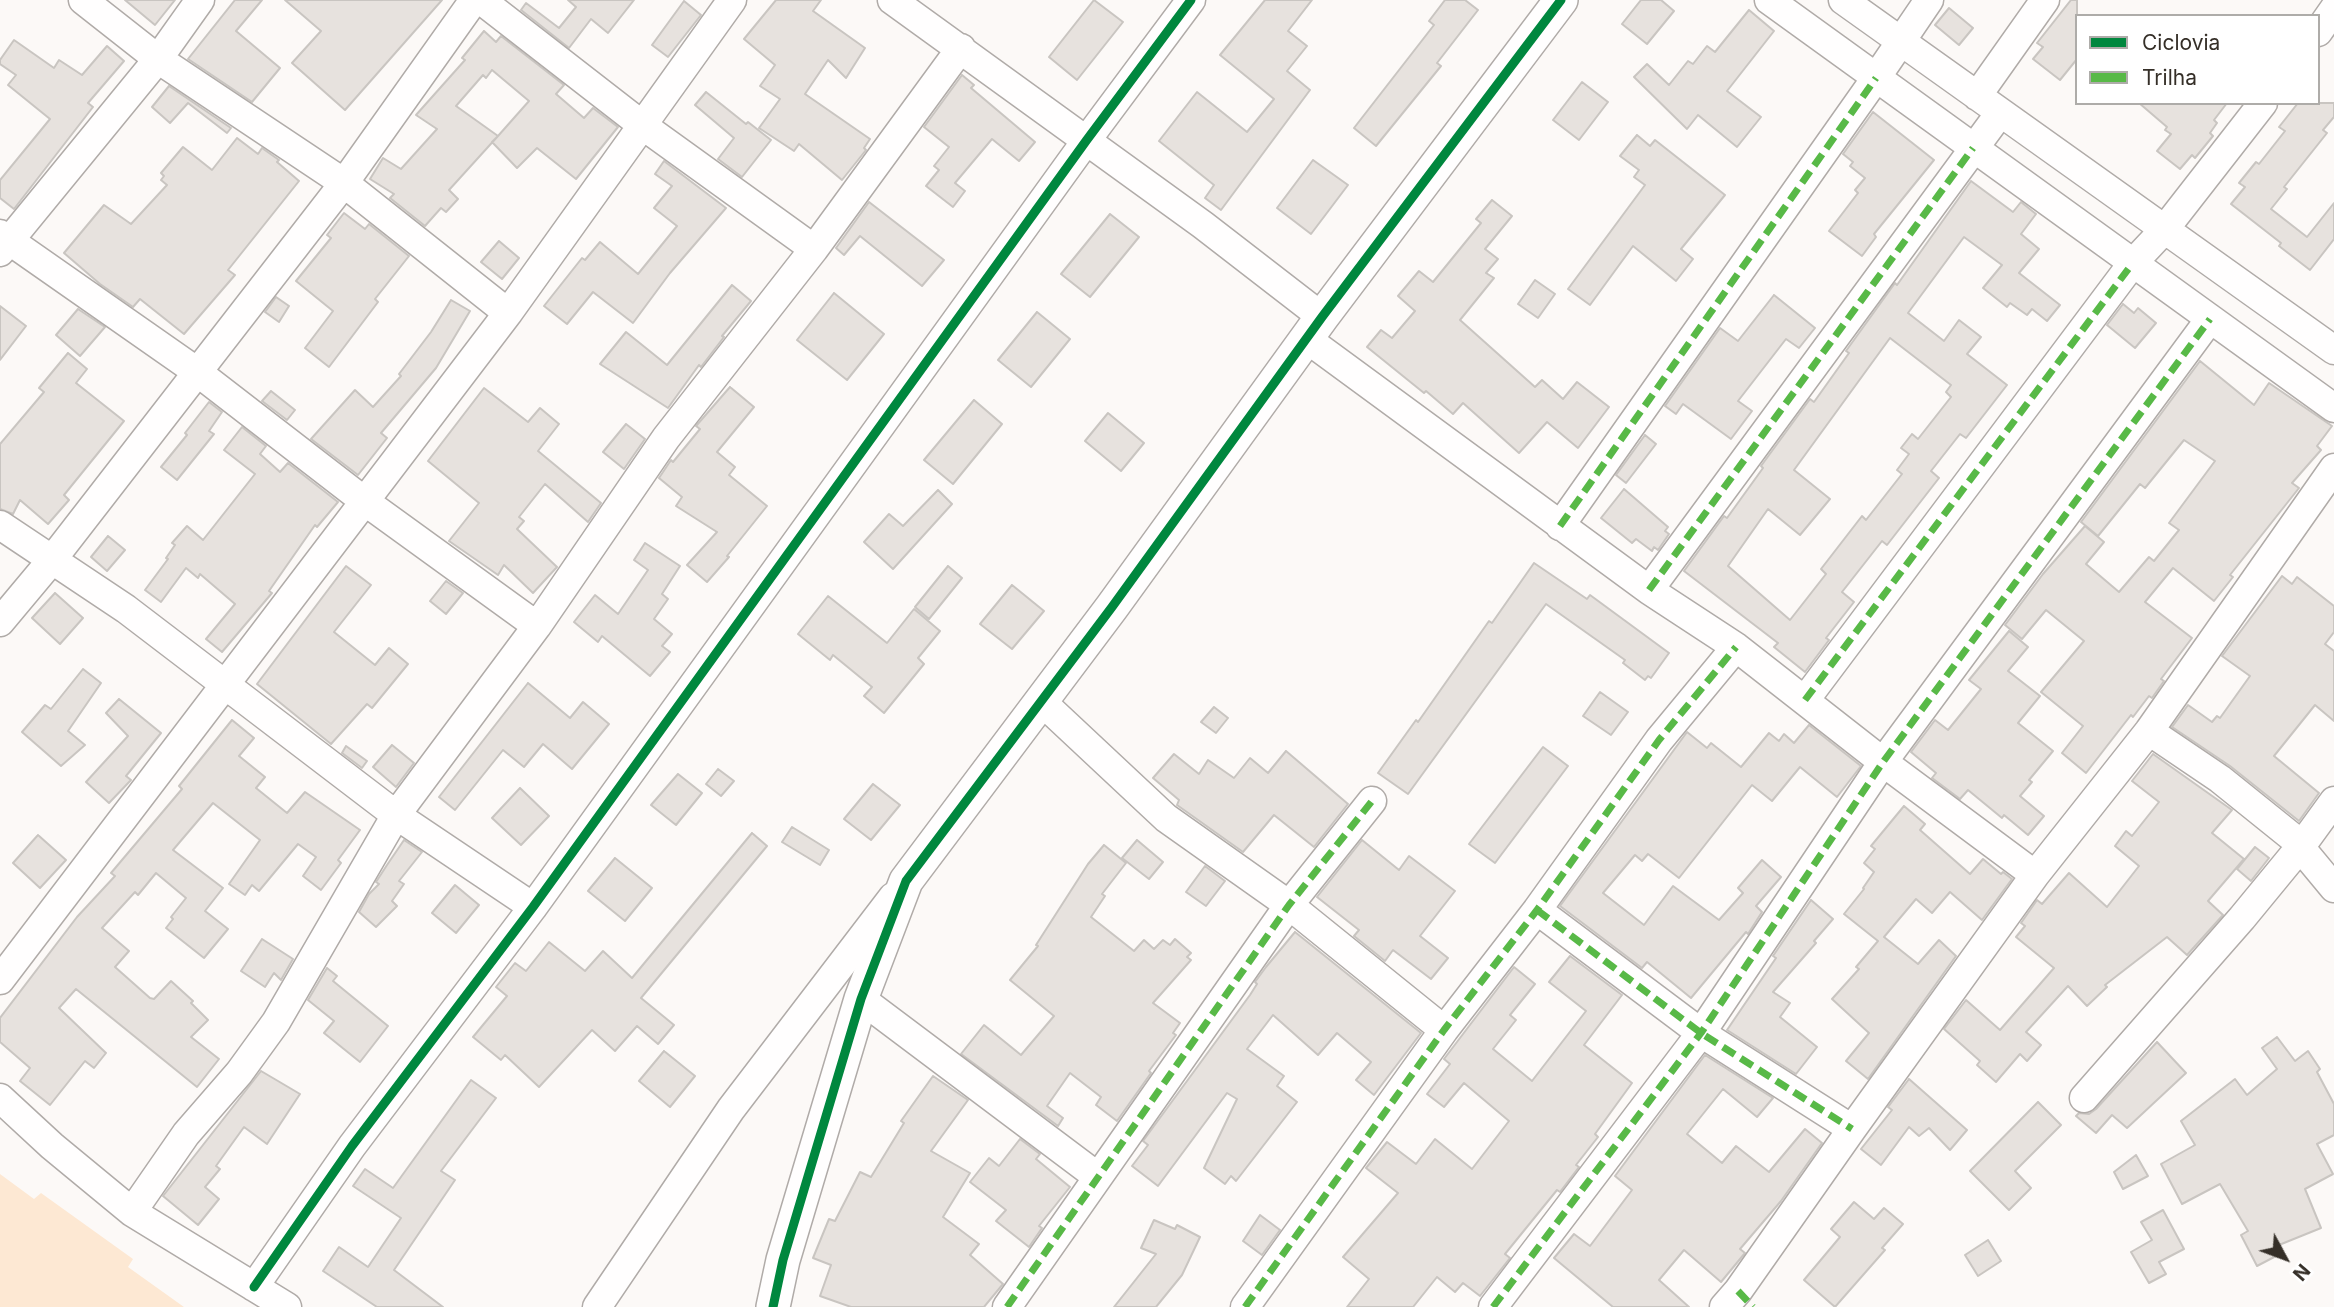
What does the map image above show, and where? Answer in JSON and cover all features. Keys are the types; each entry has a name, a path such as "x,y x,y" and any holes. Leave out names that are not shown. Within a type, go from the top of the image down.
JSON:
{"street":[{"path":"83,0 158,59 344,183 508,313"},
{"path":"200,0 158,59 3,242 196,371 363,500 537,626"},
{"path":"0,622 51,561 344,183 474,0"},
{"path":"481,0 642,125 814,249"},
{"path":"0,979 508,313 732,0"},
{"path":"892,0 1203,225 1315,328 1560,526 1649,590 1736,647 1883,762 2035,875"},
{"path":"254,1287 352,1146 533,907 1086,141 1191,0"},
{"path":"597,1307 731,1109 1041,701 1315,328 1561,0"},
{"path":"1769,0 2334,408"},
{"path":"1843,0 2334,350"},
{"path":"1560,526 1877,78 1929,0"},
{"path":"1977,96 2045,0"},
{"path":"2320,29 2334,9"},
{"path":"132,1212 186,1134 239,1073 275,1022 396,815 537,626 666,439 814,249 961,48"},
{"path":"1805,699 2132,264 2164,230 2261,105"},
{"path":"1649,590 2000,113"},
{"path":"1493,1307 1701,1033 1883,762 2210,319"},
{"path":"1739,1302 1852,1129 2035,875 2149,731 2334,468"},
{"path":"0,525 126,609 396,815 533,907"},
{"path":"1245,1307 1444,1030 1537,910 1659,740 1736,647"},
{"path":"1041,701 1166,818 1289,905 1444,1030"},
{"path":"2149,731 2220,779 2301,846 2334,888"},
{"path":"1007,1307 1289,905 1372,801"},
{"path":"2084,1098 2242,918 2334,801"},
{"path":"773,1307 787,1247 861,999 906,881"},
{"path":"1537,910 1701,1033 1852,1129"},
{"path":"861,999 1098,1177"},
{"path":"0,1098 52,1146 132,1212 287,1307"}],"shaded area":[{"path":"0,1174 34,1199 41,1193 133,1259 128,1267 184,1307 0,1307"}],"building":[{"path":"125,0 175,0 155,25"},
{"path":"235,0 262,0 236,31 280,68 252,102 188,59"},
{"path":"285,0 442,0 345,110 292,63 321,31"},
{"path":"568,0 634,0 608,33 591,19 569,48 521,10 526,3 559,28 576,7"},
{"path":"776,0 821,0 813,11 865,48 846,78 828,60 805,94 870,139 864,148 866,150 842,180 799,144 794,151 759,128 780,99 760,86 775,65 744,39"},
{"path":"1094,0 1123,22 1077,80 1049,57"},
{"path":"1265,0 1312,0 1288,31 1307,46 1287,71 1310,90 1221,210 1205,198 1214,185 1159,141 1197,92 1247,132 1274,99 1220,55"},
{"path":"1445,0 1465,0 1478,10 1437,63 1441,66 1376,146 1354,128 1434,25 1429,21"},
{"path":"1641,0 1661,0 1674,11 1647,44 1622,24"},
{"path":"2071,0 2077,0 2075,61 2060,80 2033,59 2043,47 2037,43"},
{"path":"684,1 701,15 668,57 652,45"},
{"path":"1949,8 1973,28 1959,45 1935,25"},
{"path":"1749,10 1774,31 1727,91 1761,117 1737,147 1698,115 1687,129 1634,77 1647,64 1669,85 1688,61 1693,64 1707,46 1715,52"},
{"path":"484,31 496,42 501,36 564,85 556,94 584,118 593,108 618,127 576,179 537,148 517,168 492,142 449,190 458,199 446,212 441,208 425,226 390,198 394,194 370,179 383,158 401,169 437,129 416,115 465,60 462,58","holes":["492,70 529,101 498,136 456,106 483,75 486,78"]},
{"path":"14,40 54,68 59,60 82,75 107,46 124,61 88,103 93,107 14,209 0,198 0,180 50,119 8,85 16,75 0,64 0,60"},
{"path":"962,75 974,85 971,88 1035,142 1019,161 992,139 955,183 965,191 953,207 926,186 939,170 934,166 949,147 924,127"},
{"path":"1582,82 1608,102 1579,140 1553,120"},
{"path":"169,86 231,128 227,133 188,103 170,123 152,107"},
{"path":"706,92 771,140 742,177 718,159 734,138 695,105"},
{"path":"2334,103 2334,117 2323,130 2327,133 2284,187 2287,189 2271,209 2307,237 2334,203 2334,239 2310,270 2279,246 2281,243 2231,204 2245,187 2239,183 2256,162 2259,164 2285,131 2279,127 2296,105"},
{"path":"2141,105 2225,105 2214,120 2217,123 2210,133 2213,136 2195,158 2192,155 2180,169 2157,151 2171,134 2165,130 2167,127"},
{"path":"1873,112 1934,160 1874,234 1876,237 1862,256 1829,231 1858,193 1855,190 1865,178 1850,166 1853,162 1843,154"},
{"path":"1637,135 1650,146 1655,140 1725,195 1681,249 1693,259 1676,281 1633,246 1590,305 1568,289 1645,185 1634,177 1639,170 1620,156"},
{"path":"237,138 258,154 262,148 279,160 277,162 299,181 228,270 235,275 184,334 140,299 133,307 100,284 64,253 104,205 131,224 167,185 161,180 164,176 161,173 183,147 212,170"},
{"path":"1313,160 1348,185 1311,234 1277,208"},
{"path":"664,161 726,208 670,273 633,323 593,292 567,324 544,306 582,258 585,260 600,242 638,274 677,226 654,208 672,186 655,174"},
{"path":"1971,181 2013,212 2021,202 2036,214 2021,234 2039,249 2019,273 2060,305 2047,321 2032,309 2027,315 2010,303 2007,307 1983,288 2002,265 1964,237 1908,313 1944,341 1959,320 1981,337 1967,354 2007,385 1966,438 1960,434 1931,471 1939,478 1887,545 1882,541 1842,592 1854,602 1826,638 1829,640 1805,672 1774,647 1778,643 1684,571 1724,516 1727,518 1810,399 1814,402 1849,353 1846,351 1895,283 1897,285","holes":["1890,338 1951,385 1946,392 1951,397 1918,439 1912,434 1901,448 1909,454 1897,470 1902,474 1866,520 1862,516 1821,569 1826,574 1790,620 1728,566 1768,509 1800,535 1830,499 1794,470"]},
{"path":"1492,200 1512,216 1485,249 1498,259 1486,273 1494,278 1460,320 1535,387 1542,380 1563,399 1577,382 1609,407 1578,448 1547,422 1519,453 1463,403 1453,414 1367,347 1381,330 1392,338 1415,311 1398,296 1419,271 1433,282 1481,223 1476,219"},
{"path":"869,202 944,260 922,286 860,236 844,255 836,248"},
{"path":"344,213 365,229 369,224 409,256 375,299 378,302 329,367 305,348 333,311 296,281 331,238 327,235"},
{"path":"1110,214 1139,237 1090,297 1061,274"},
{"path":"499,241 519,258 502,279 481,262"},
{"path":"1535,280 1555,294 1538,318 1518,304"},
{"path":"732,285 751,301 668,408 600,364 626,332 667,365"},
{"path":"834,293 884,334 847,380 797,340"},
{"path":"1774,295 1815,328 1799,348 1786,339 1738,401 1752,411 1731,439 1683,404 1676,414 1665,406 1720,328 1738,341"},
{"path":"276,297 289,306 279,322 265,312"},
{"path":"451,300 470,311 436,368 381,433 387,438 358,475 311,439 355,390 373,407 401,376 399,374"},
{"path":"2123,304 2134,313 2138,308 2156,323 2135,348 2107,325"},
{"path":"0,306 26,326 0,360"},
{"path":"78,309 105,327 80,356 56,335"},
{"path":"1037,312 1070,339 1031,387 998,360"},
{"path":"68,353 87,369 76,383 124,421 64,495 69,500 48,524 20,500 13,514 0,509 0,444 44,392 39,388"},
{"path":"2200,361 2254,405 2269,383 2332,426 2317,446 2321,450 2292,483 2299,488 2230,575 2233,577 2214,601 2173,568 2145,602 2192,638 2161,679 2164,681 2152,698 2149,696 2133,717 2131,715 2086,773 2062,753 2083,726 2041,692 2084,641 2046,610 2022,639 2005,625 2043,574 2085,526 2104,542 2086,564 2119,592 2149,557 2154,561 2179,530 2169,523 2215,461 2184,440 2145,488 2140,484 2098,536 2081,522"},
{"path":"730,387 754,407 717,452 735,467 729,475 767,506 707,582 687,565 717,532 676,506 682,497 659,478 671,460 673,462 700,429 696,426"},
{"path":"484,388 528,422 540,408 559,424 538,451 601,503 588,522 545,484 519,517 524,521 517,529 557,567 533,593 504,565 498,575 449,541 479,503 428,461"},
{"path":"271,391 295,410 287,420 262,401"},
{"path":"974,400 1002,424 953,484 924,460"},
{"path":"209,402 222,412 209,431 214,434 177,480 161,467"},
{"path":"1108,413 1144,443 1121,471 1085,441"},
{"path":"626,424 645,439 624,469 603,452"},
{"path":"242,427 266,446 260,454 280,472 288,463 338,502 317,527 315,525 269,591 272,593 222,652 206,639 235,604 200,574 198,578 186,568 161,602 145,590 168,559 166,558 175,545 172,543 187,526 203,540 255,474 224,450"},
{"path":"1645,435 1656,444 1626,483 1616,475"},
{"path":"1624,489 1668,527 1665,531 1669,534 1658,550 1654,547 1652,551 1636,539 1632,543 1601,518"},
{"path":"938,490 952,504 893,569 864,542 889,514 903,526"},
{"path":"108,536 125,550 107,571 91,557"},
{"path":"645,543 680,566 662,594 668,599 654,619 672,634 662,646 670,652 650,676 602,636 598,642 574,622 595,595 618,614 648,570 634,560"},
{"path":"1534,563 1587,599 1590,595 1669,653 1651,678 1648,676 1645,680 1623,663 1625,660 1546,604 1408,794 1378,773"},
{"path":"346,566 371,585 334,632 375,665 389,648 408,664 372,708 367,704 331,744 257,684"},
{"path":"948,566 962,578 929,619 915,607"},
{"path":"2282,576 2292,584 2297,577 2334,606 2334,632 2325,644 2334,651 2334,721 2315,705 2274,756 2319,793 2299,821 2230,766 2172,727 2188,705 2212,722 2217,716 2220,718 2250,676 2222,656"},
{"path":"446,581 463,593 446,614 430,601"},
{"path":"1012,585 1044,611 1012,649 980,624"},
{"path":"55,593 83,618 60,644 32,618"},
{"path":"828,596 887,643 914,609 940,631 918,658 924,664 884,713 864,696 872,687 833,655 830,660 798,634"},
{"path":"2009,631 2028,647 2008,671 2040,696 2018,723 2053,751 2029,780 2032,782 2020,796 2044,816 2028,835 1968,790 1960,799 1932,778 1936,773 1911,752 1935,720 1948,730 1981,689 1969,680"},
{"path":"83,669 101,683 68,731 85,745 61,766 22,732 45,705 51,709"},
{"path":"528,683 570,718 583,702 609,724 572,769 543,744 524,767 503,750 455,810 439,797"},
{"path":"1600,692 1628,712 1611,735 1583,716"},
{"path":"119,699 161,733 126,776 131,780 109,803 86,782 128,736 106,713"},
{"path":"1214,707 1228,718 1216,733 1201,722"},
{"path":"232,720 254,738 239,756 265,777 256,788 287,813 305,792 360,830 321,890 303,876 316,857 298,844 259,891 252,885 245,895 229,884 260,840 213,803 173,850 223,888 205,911 228,929 204,958 166,928 186,898 156,873 138,895 135,892 102,928 129,951 115,967 150,998 154,999 171,981 193,1001 191,1003 208,1020 191,1037 219,1059 197,1087 76,989 59,1008 106,1053 94,1068 85,1061 50,1105 20,1081 30,1068 0,1042 0,1018 77,917 115,876 111,873 182,789 179,786"},
{"path":"1809,725 1861,766 1837,797 1800,767 1772,801 1752,785 1679,878 1648,854 1642,861 1635,855 1603,893 1644,925 1673,886 1719,920 1743,893 1738,888 1762,860 1781,877 1756,906 1762,912 1748,934 1746,932 1691,998 1647,962 1642,968 1560,906 1687,732 1707,748 1711,743 1741,767 1769,733 1779,741 1784,734 1794,743"},
{"path":"392,745 414,763 396,787 373,767"},
{"path":"346,746 367,761 362,768 342,753"},
{"path":"1543,747 1568,766 1495,863 1469,844"},
{"path":"1286,751 1348,804 1314,847 1274,815 1243,852 1177,805 1179,800 1153,778 1174,754 1199,774 1208,760 1234,778 1250,758 1268,773"},
{"path":"2153,754 2232,810 2212,833 2244,859 2208,901 2223,915 2187,955 2167,937 2105,985 2107,987 2087,1006 2068,986 2026,1032 2041,1045 2027,1061 2020,1054 1996,1082 1977,1065 1980,1061 1944,1029 1966,1000 2000,1030 2054,968 2016,937 2025,926 2021,923 2037,900 2042,904 2069,873 2107,907 2139,866 2115,846 2126,831 2132,836 2159,802 2132,781"},
{"path":"718,769 734,781 721,796 706,784"},
{"path":"678,774 702,793 676,825 651,805"},
{"path":"873,784 900,805 871,840 844,819"},
{"path":"520,788 549,816 521,845 492,818"},
{"path":"1904,806 1925,824 1920,830 1970,874 1983,859 2001,874 2003,872 2012,879 1982,920 1950,892 1932,913 1916,899 1884,937 1918,964 1939,940 1956,956 1868,1079 1846,1061 1869,1033 1832,999 1859,969 1856,967 1878,941 1844,914 1874,872 1864,863 1875,849 1871,846"},
{"path":"792,827 829,850 820,865 782,842"},
{"path":"752,833 767,846 641,998 674,1025 658,1044 637,1026 615,1051 592,1030 539,1087 505,1055 501,1060 473,1037 507,996 496,987 515,963 526,971 549,942 585,971 603,951 632,978"},
{"path":"38,835 66,860 40,888 13,863"},
{"path":"404,840 422,852 399,881 404,884 392,901 397,906 376,927 359,912 369,894 379,884 376,882"},
{"path":"1137,840 1163,862 1149,879 1122,858"},
{"path":"1362,840 1399,870 1409,856 1455,891 1420,936 1448,958 1431,979 1393,950 1385,961 1354,936 1359,930 1317,897"},
{"path":"1104,845 1126,863 1102,894 1105,896 1091,917 1134,951 1144,940 1154,949 1163,940 1170,945 1175,939 1191,953 1187,957 1191,960 1153,1003 1180,1023 1173,1033 1176,1035 1117,1121 1096,1105 1101,1097 1070,1073 1047,1106 1063,1118 1058,1126 961,1054 984,1025 1021,1055 1054,1016 1010,980 1038,946 1036,945 1088,864"},
{"path":"2255,847 2269,858 2251,881 2237,869"},
{"path":"615,858 652,888 625,921 588,891"},
{"path":"1205,866 1225,881 1206,906 1186,892"},
{"path":"455,885 479,905 456,933 432,913"},
{"path":"1811,900 1833,919 1814,941 1816,943 1773,992 1790,1003 1780,1017 1817,1047 1796,1074 1727,1030"},
{"path":"1295,932 1421,1033 1374,1095 1356,1080 1371,1062 1337,1033 1318,1055 1273,1015 1247,1049 1284,1076 1277,1086 1297,1102 1236,1181 1231,1176 1225,1184 1204,1168 1237,1099 1227,1093 1158,1186 1132,1166 1148,1145 1143,1141 1250,995 1257,984 1255,982"},
{"path":"262,939 293,959 281,980 274,973 265,987 241,971"},
{"path":"1570,956 1622,995 1584,1045 1632,1083 1595,1134 1598,1137 1576,1165 1579,1167 1505,1254 1510,1258 1480,1296 1463,1283 1455,1292 1437,1277 1413,1307 1347,1307 1369,1279 1343,1257 1398,1193 1366,1168 1387,1142 1416,1164 1435,1139 1472,1169 1509,1121 1464,1083 1444,1107 1427,1094 1450,1064 1444,1059 1514,967 1535,984 1510,1015 1516,1020 1493,1049 1532,1081 1586,1011 1549,982"},
{"path":"327,968 337,976 333,981 388,1026 360,1062 324,1033 334,1021 308,1000"},
{"path":"2277,1037 2295,1061 2308,1051 2320,1069 2317,1072 2334,1104 2334,1135 2317,1144 2333,1174 2305,1189 2321,1228 2274,1247 2278,1255 2257,1266 2241,1235 2248,1231 2220,1184 2182,1204 2161,1164 2195,1145 2181,1121 2235,1079 2247,1095 2277,1069 2262,1048"},
{"path":"2157,1042 2186,1073 2127,1128 2112,1115 2096,1133 2076,1116 2079,1113 2089,1114 2096,1109"},
{"path":"664,1051 695,1076 670,1107 639,1081"},
{"path":"1705,1055 1773,1098 1757,1117 1723,1089 1687,1134 1722,1163 1736,1146 1769,1172 1805,1129 1822,1143 1781,1201 1740,1249 1745,1253 1721,1282 1684,1250 1659,1280 1689,1307 1613,1307 1554,1258 1574,1234 1590,1246 1632,1190 1615,1176"},
{"path":"261,1071 300,1094 267,1144 244,1127 216,1166 220,1169 205,1187 219,1199 198,1225 163,1196"},
{"path":"933,1076 968,1100 931,1151 970,1173 943,1217 979,1244 970,1255 1003,1284 984,1307 851,1307 820,1296 831,1265 813,1258 829,1219 835,1221 860,1172 871,1177 904,1123 901,1121"},
{"path":"1909,1079 1967,1130 1950,1150 1929,1128 1919,1136 1909,1127 1881,1165 1861,1149 1892,1110 1888,1107"},
{"path":"471,1080 496,1098 441,1171 455,1180 394,1270 443,1307 377,1307 323,1271 339,1247 368,1267 401,1218 353,1186 365,1169 393,1188"},
{"path":"2038,1102 2061,1125 2015,1171 2031,1188 2009,1210 1970,1171"},
{"path":"1020,1139 1040,1154 1036,1159 1070,1187 1039,1226 1042,1228 1029,1247 996,1221 1006,1210 970,1182 989,1158 999,1166"},
{"path":"2136,1155 2148,1176 2123,1189 2114,1172"},
{"path":"1854,1202 1874,1219 1884,1208 1903,1224 1882,1248 1885,1250 1835,1307 1804,1280 1840,1237 1831,1229"},
{"path":"2163,1210 2184,1249 2159,1262 2166,1274 2149,1283 2131,1252 2152,1240 2141,1222"},
{"path":"1260,1215 1280,1230 1262,1255 1243,1241"},
{"path":"1154,1220 1175,1229 1177,1225 1200,1237 1182,1275 1156,1307 1114,1307 1156,1254 1141,1248"},
{"path":"1988,1240 2001,1261 1978,1276 1965,1255"}],"marked path":[{"path":"1560,526 1876,78"},
{"path":"1649,590 1973,148"},
{"path":"1805,700 2132,264"},
{"path":"1493,1307 1701,1033 1883,762 2210,319"},
{"path":"1245,1307 1444,1030 1537,910 1659,740 1736,647"},
{"path":"1007,1307 1289,905 1372,801"},
{"path":"1537,910 1701,1033 1852,1129"},
{"path":"1738,1291 1753,1307"}],"cycle path":[{"path":"254,1287 352,1146 533,907 1086,141 1191,0"},
{"path":"773,1307 783,1260 861,999 906,881 1112,607 1322,317 1561,0"}]}
